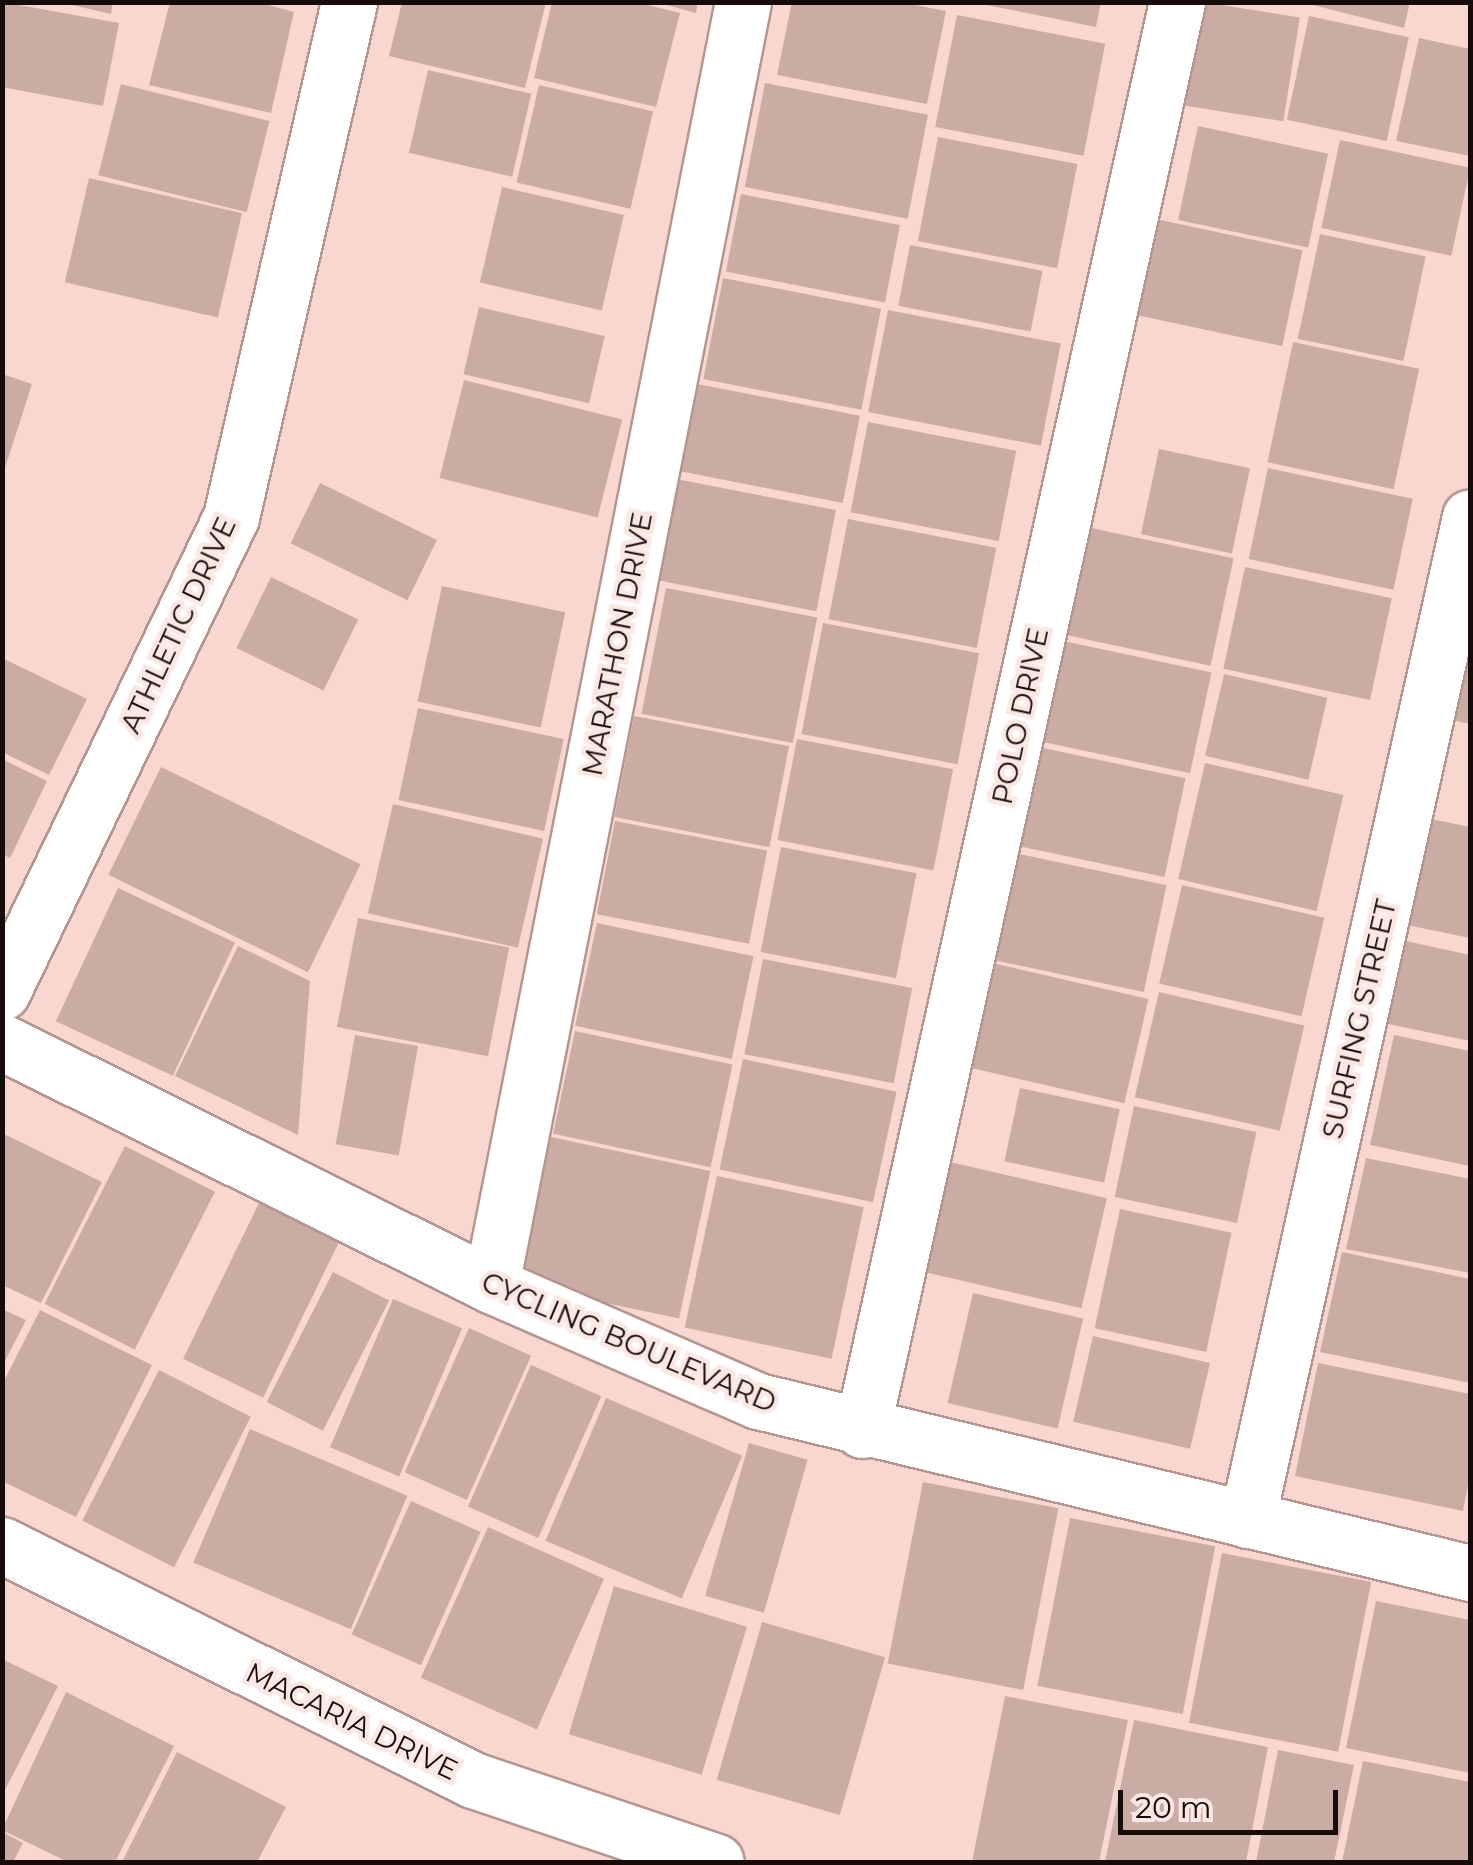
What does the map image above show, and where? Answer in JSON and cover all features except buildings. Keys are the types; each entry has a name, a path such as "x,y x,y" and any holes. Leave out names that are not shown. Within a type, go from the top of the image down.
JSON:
{"street":[{"name":"ATHLETIC DRIVE","path":"2,992 231,517 349,2"},
{"name":"MARATHON DRIVE","path":"491,1285 743,2"},
{"name":"POLO DRIVE","path":"862,1430 1177,2"},
{"name":"SURFING STREET","path":"1247,1520 1470,517"},
{"name":"CYCLING BOULEVARD","path":"2,1042 491,1285 758,1401 862,1430 1470,1573"},
{"name":"MACARIA DRIVE","path":"2,1545 473,1780 716,1862"}]}
